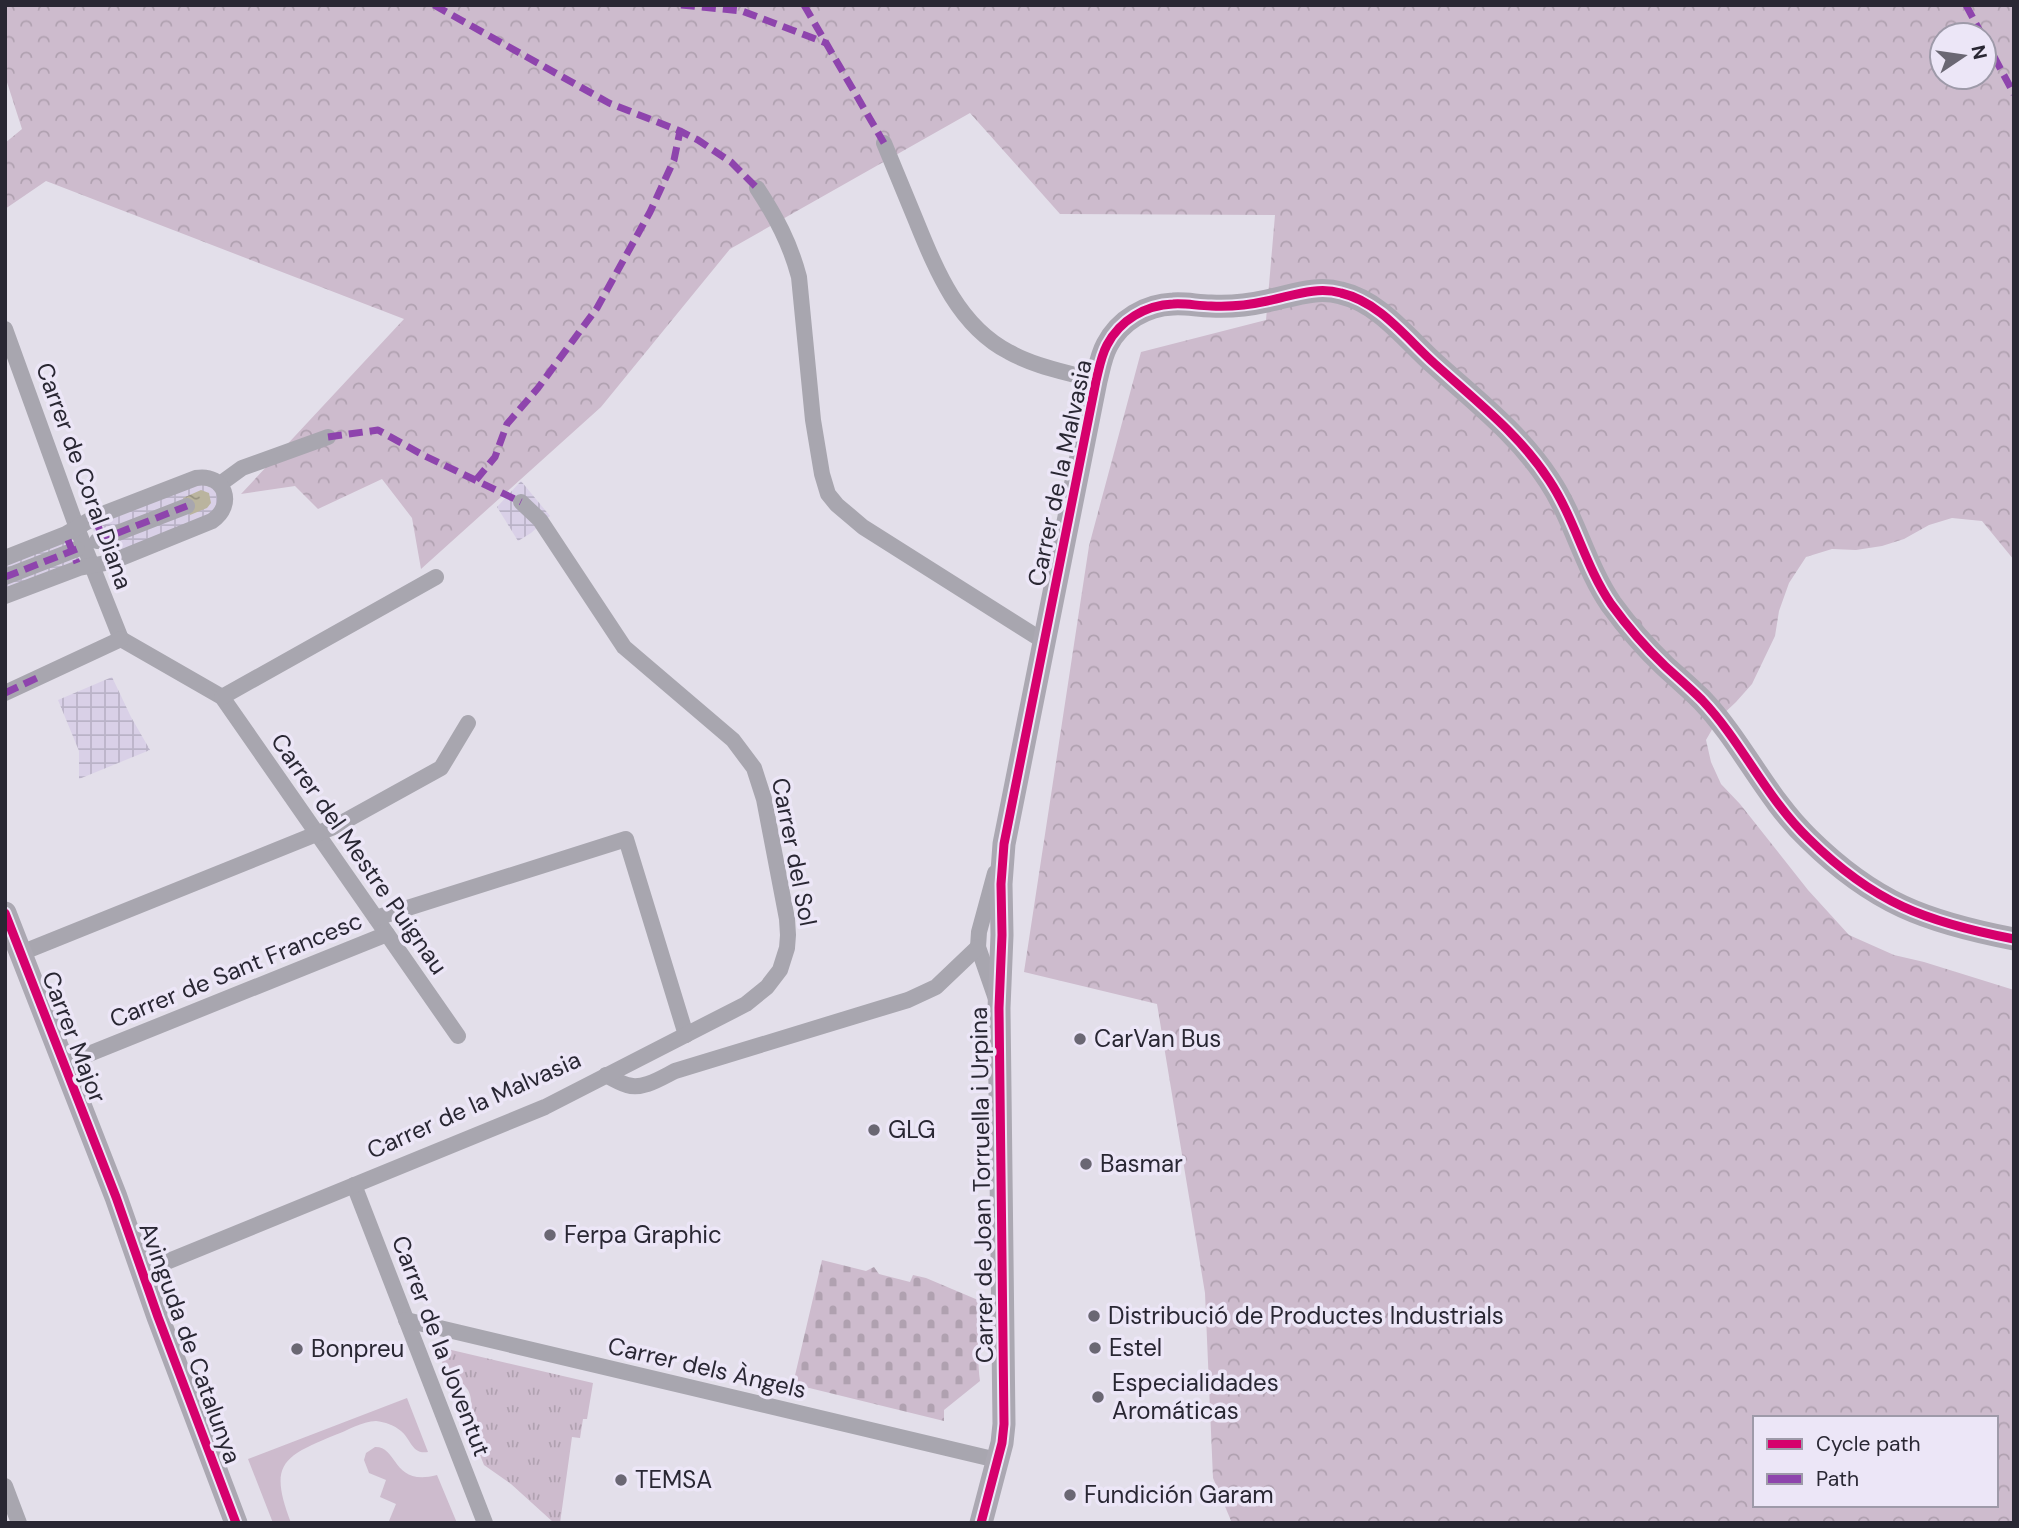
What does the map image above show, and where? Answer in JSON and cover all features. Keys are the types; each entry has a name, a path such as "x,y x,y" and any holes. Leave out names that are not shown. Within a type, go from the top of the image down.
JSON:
{"street":[{"path":"884,143 933,263 963,314 993,343 1009,353 1096,381"},
{"path":"757,188 784,233 799,277 813,420 828,494 837,506 863,527 1045,642"},
{"name":"Carrer de la Malvasia","path":"999,1008 978,947 979,932 1004,844 1096,381 1107,345 1117,330 1140,312 1156,306 1231,306 1318,290 1357,298 1381,314 1487,410 1534,458 1565,508 1592,571 1628,628 1662,664 1702,699 1783,811 1830,860 1881,897 1913,913 1950,925 2014,939"},
{"name":"Carrer de Coral Diana","path":"5,329 77,549 121,639"},
{"path":"220,484 242,468 328,437"},
{"path":"5,577 77,549 95,517 196,478 209,477 220,484 224,491 225,506 222,513 212,521 111,562 77,549"},
{"name":"Carrer del Sol","path":"521,502 540,520 624,647 733,740 754,768 761,783 788,919 784,959 774,979 760,995 606,1075"},
{"path":"109,556 99,535 187,506"},
{"path":"5,558 66,534 77,549 79,568 5,596"},
{"path":"5,693 121,639 222,697 436,577"},
{"name":"Carrer del Mestre Puignau","path":"222,697 458,1036"},
{"path":"21,953 336,826 441,768 468,723"},
{"name":"Carrer de Sant Francesc","path":"376,918 626,839 686,1035"},
{"name":"Carrer de Joan Torruella i Urpina","path":"981,1523 1002,1443 1004,1424 999,1008 1004,844"},
{"name":"Carrer Major","path":"5,914 108,1175"},
{"name":"Carrer de Sant Francesc","path":"64,1064 387,934"},
{"name":"Carrer de la Malvasia","path":"142,1272 545,1107 606,1075 629,1086 640,1086 675,1071 908,1000 936,987 978,947"},
{"name":"Avinguda de Catalunya","path":"108,1175 236,1523"},
{"name":"Carrer de la Joventut","path":"354,1185 485,1523"},
{"name":"Carrer dels Àngels","path":"406,1320 998,1460"},
{"path":"5,1486 19,1523"}],"green space":[{"path":"5,5 2014,5 2014,560 1982,521 1952,518 1882,546 1856,550 1832,549 1806,557 1789,583 1779,611 1775,636 1752,684 1718,719 1706,740 1711,762 1721,784 1808,890 1849,935 1894,955 2014,990 2014,1523 1232,1523 1213,1478 1205,1293 1157,1004 1024,972 1089,546 1141,352 1266,320 1275,215 1060,214 970,113 730,249 601,407 421,569 412,518 382,479 318,509 295,486 241,494 404,319 46,181 5,209 5,143 22,129 5,76"},
{"path":"822,1260 866,1271 874,1267 879,1274 910,1282 913,1275 926,1278 978,1300 980,1381 944,1410 944,1421 793,1384"},
{"path":"443,1348 593,1383 587,1419 583,1419 580,1438 572,1437 560,1523 553,1522 511,1484 484,1465 464,1415 471,1408 469,1392 459,1381 448,1378 439,1354"},
{"path":"407,1398 428,1452 415,1449 395,1427 376,1421 360,1424 317,1443 302,1450 284,1466 281,1488 291,1523 273,1523 248,1459"},
{"path":"375,1447 382,1448 412,1476 437,1475 457,1523 389,1521 396,1504 380,1497 386,1480 369,1473 364,1460 366,1453"}],"shaded area":[{"path":"521,481 550,516 518,541 497,507"},
{"path":"198,483 217,490 219,502 213,513 109,556 101,553 94,525"},
{"path":"71,539 80,557 79,562 5,591 5,564"},
{"path":"112,677 150,750 79,779 79,751 58,700"}],"water":[{"path":"201,490 209,493 211,503 207,508 190,515 183,498"}],"marked path":[{"path":"434,5 609,103 698,140 731,162 757,188"},
{"path":"681,5 742,11 826,43"},
{"path":"804,5 884,143"},
{"path":"1966,5 1975,21"},
{"path":"1998,64 2014,94"},
{"path":"476,480 495,457 507,424 538,388 597,308 650,212 674,160 680,131"},
{"path":"328,437 378,430 521,502"},
{"path":"97,541 187,506"},
{"path":"97,523 109,556"},
{"path":"68,540 77,563"},
{"path":"5,577 77,549"},
{"path":"5,693 41,676"}],"cycle path":[{"path":"981,1523 1002,1443 1004,1424 999,1008 1004,844 1099,367 1112,336 1126,321 1153,307 1163,305 1239,305 1304,292 1332,291 1368,304 1496,419 1537,463 1566,510 1594,574 1611,604 1650,651 1716,716 1780,806 1809,839 1856,879 1903,907 1954,925 2014,939"},
{"path":"5,913 116,1197 236,1523"}],"place":[{"name":"CarVan Bus","path":"1080,1039"},
{"name":"GLG","path":"874,1130"},
{"name":"Basmar","path":"1086,1164"},
{"name":"Ferpa Graphic","path":"550,1235"},
{"name":"Distribució de Productes Industrials","path":"1094,1316"},
{"name":"Estel","path":"1095,1348"},
{"name":"Bonpreu","path":"297,1349"},
{"name":"Especialidades Aromáticas","path":"1098,1397"},
{"name":"TEMSA","path":"621,1480"},
{"name":"Fundición Garam","path":"1070,1495"}]}
